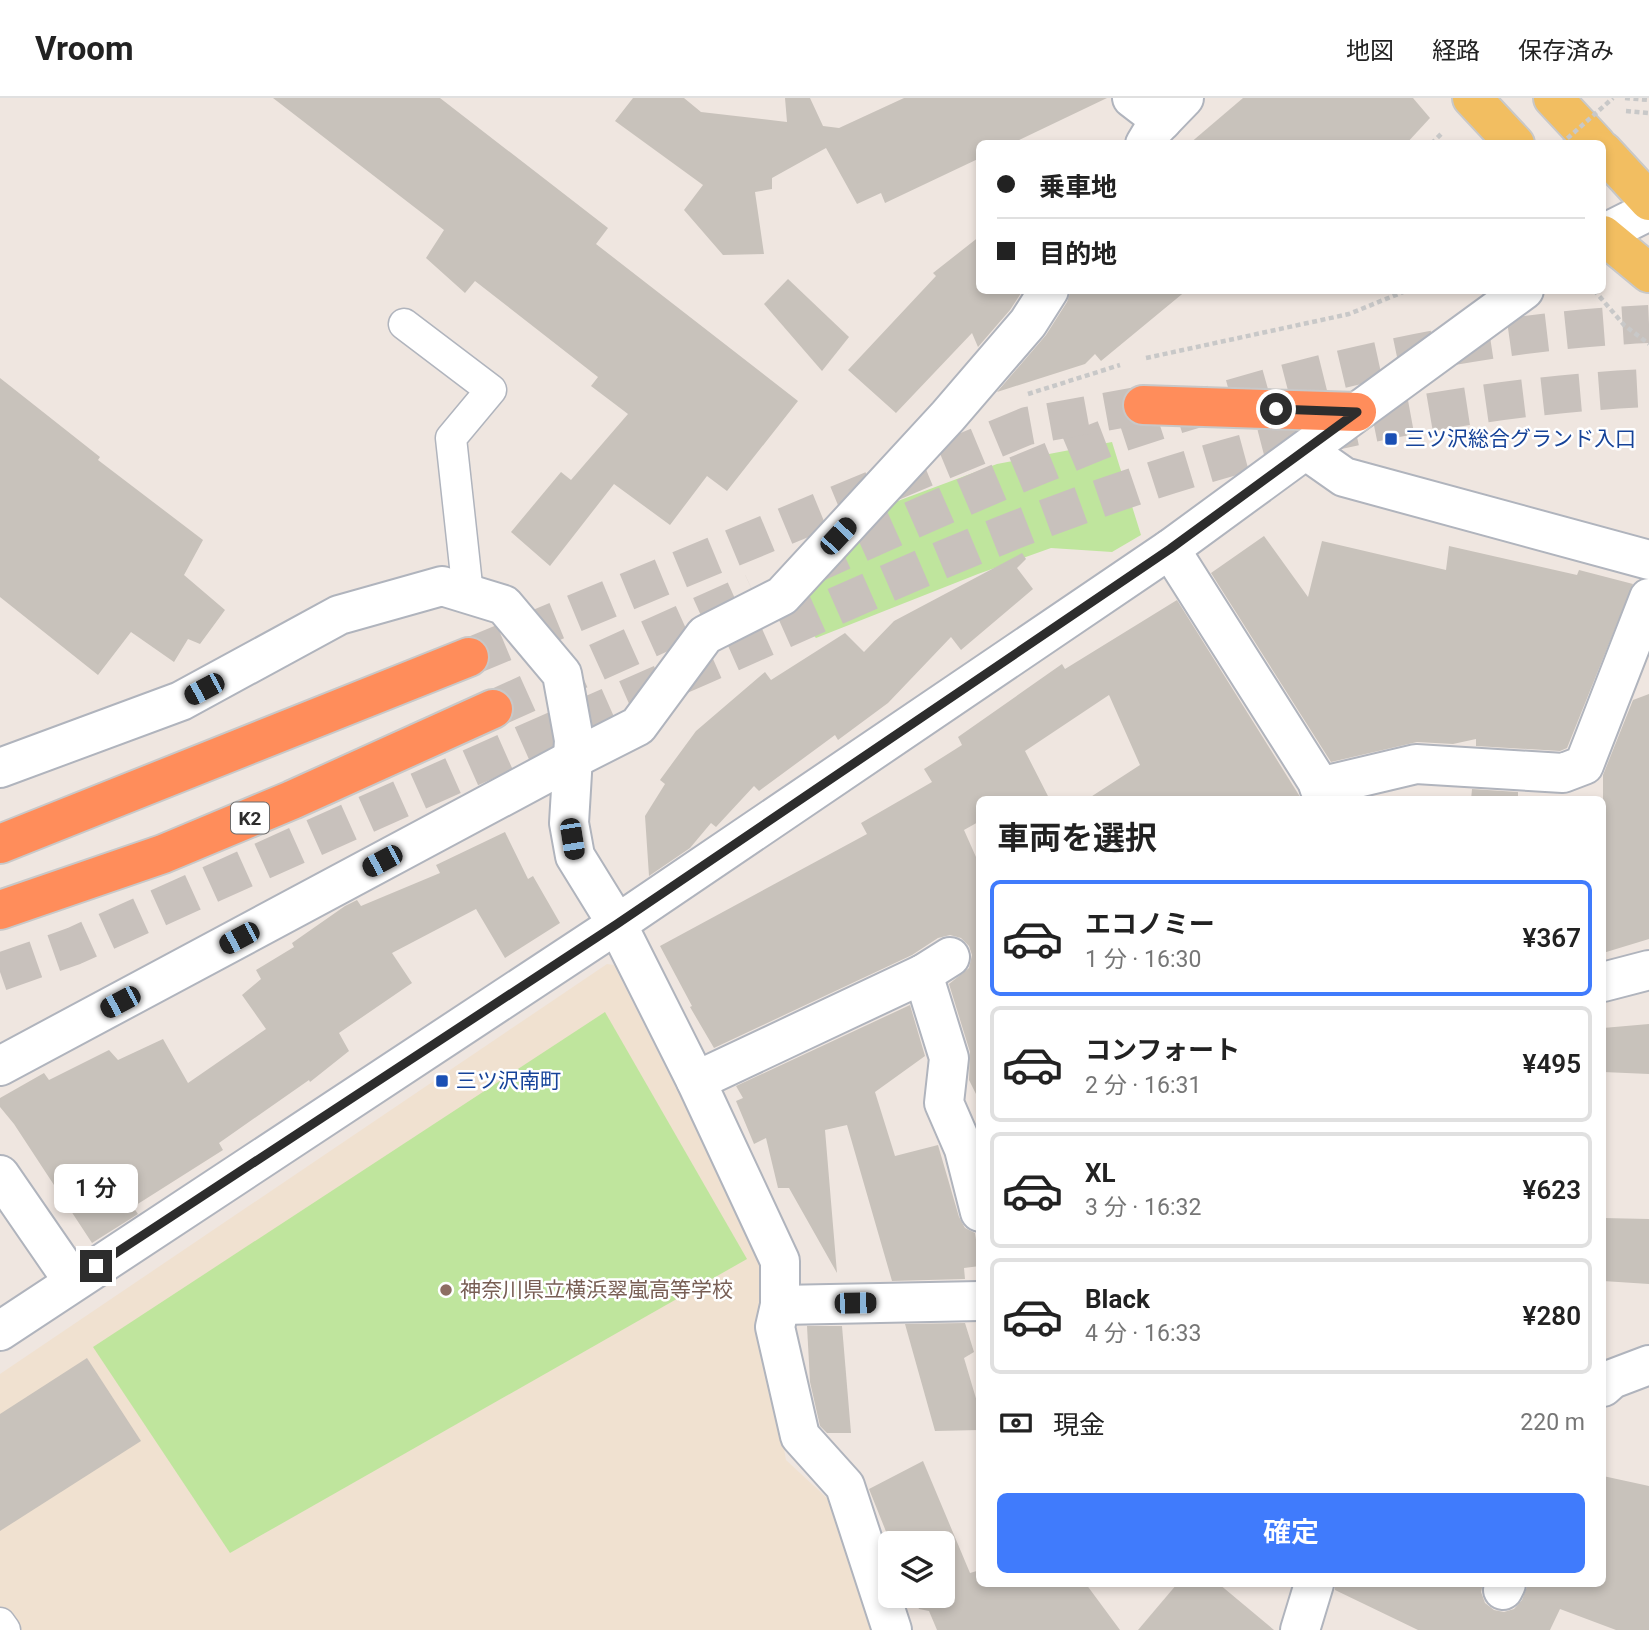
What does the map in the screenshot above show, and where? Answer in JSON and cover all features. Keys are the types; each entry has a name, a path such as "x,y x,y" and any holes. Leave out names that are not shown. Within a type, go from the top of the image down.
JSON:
{"highway":[{"path":"1143,405 1357,412"},
{"path":"0,844 469,657"},
{"name":"K2","path":"0,910 163,854 292,800 493,709"}],"main road":[{"path":"1553,98 1592,140"},
{"path":"1461,112 1509,140"},
{"path":"1606,155 1649,201"},
{"path":"1606,237 1649,273"}],"street":[{"path":"1132,98 1164,121"},
{"path":"1606,232 1649,211"},
{"path":"0,1066 573,758 638,726 705,635 782,596 948,416 1028,323 1046,294"},
{"path":"0,1331 617,924 1170,549 1519,294"},
{"path":"1307,451 1344,477 1649,560"},
{"path":"1170,549 1323,793 1416,764 1563,773 1584,765 1649,598"},
{"path":"0,768 181,701 340,615 442,586 504,605 562,674 574,740 569,822 575,856 617,924 696,1081 780,1261 780,1305 775,1327 800,1436 845,1486 892,1630"},
{"path":"696,1081 937,965 949,1058 944,1103 964,1149 976,1196"},
{"path":"1606,981 1649,970"},
{"path":"0,1175 73,1281"},
{"path":"780,1305 976,1301"},
{"path":"1606,1384 1612,1378 1649,1365"}],"lane":[{"path":"404,324 491,390 451,438 468,594"},
{"path":"0,1623 5,1630"}],"path":[{"path":"1566,140 1614,98"},
{"path":"1628,99 1649,100"},
{"path":"1622,111 1649,113"},
{"path":"1435,140 1461,112"},
{"path":"1138,360 1349,314 1399,294"},
{"path":"1597,294 1624,325 1649,344"},
{"path":"1023,396 1125,364"}],"shaded area":[{"name":"神奈川県立横浜翠嵐高等学校","path":"607,964 614,965 765,1265 763,1331 786,1460 829,1500 872,1630 0,1630 0,1374"}],"green space":[{"path":"1112,442 1141,535 1112,552 1051,548 816,638 789,609 887,505 997,464"},
{"path":"605,1012 747,1259 230,1553 93,1347"}],"building":[{"path":"273,98 440,98 608,228 596,244 798,401 727,491 707,476 670,525 614,484 550,566 511,532 561,472 571,480 628,414 591,386 598,377 475,281 465,293 426,258 444,230"},
{"path":"633,98 684,98 701,112 787,122 785,98 810,98 823,126 839,128 904,98 1107,98 1019,140 976,140 976,160 885,203 881,193 857,204 826,148 772,178 772,189 755,192 764,254 723,255 684,210 703,185 615,121"},
{"path":"1243,98 1413,98 1430,118 1410,140 1194,140"},
{"path":"976,239 976,294 1020,294 978,347 972,333 896,413 848,370 936,276 933,273"},
{"path":"788,279 849,337 822,371 764,304"},
{"path":"1070,294 1182,294 1101,361 1095,354 1085,364 997,392 1046,335"},
{"path":"0,378 100,457 98,460 203,540 184,575 225,610 200,644 188,639 174,662 131,632 98,675 0,597"},
{"path":"1264,536 1308,597 1322,541 1446,570 1449,546 1577,575 1579,570 1633,584 1567,748 1560,751 1476,746 1476,739 1453,744 1417,742 1331,762 1211,573"},
{"path":"1022,553 1026,559 1017,568 1033,589 961,650 951,637 888,703 838,740 835,735 759,791 754,786 716,827 711,823 690,848 649,876 645,816 665,784 660,780 696,731 765,672 771,680 845,633 864,652 894,621"},
{"path":"1177,600 1300,796 1092,796 1140,765 1109,695 1025,751 1048,796 976,796 976,823 964,830 976,857 976,1094 969,1080 970,1052 949,984 969,968 972,955 969,946 961,938 950,935 938,938 912,955 714,1048 660,946 867,834 861,823 932,782 924,769 962,745 958,737 1062,664 1065,669"},
{"path":"1649,694 1649,939 1606,952 1606,796 1603,796 1603,775 1633,700"},
{"path":"1472,789 1518,792 1518,796 1471,796"},
{"path":"505,832 528,879 533,876 560,923 505,958 476,909 392,953 412,983 339,1033 349,1051 310,1082 309,1080 219,1143 223,1150 133,1207 138,1214 92,1243 0,1107 0,1098 44,1073 49,1080 109,1050 118,1060 163,1039 188,1083 266,1029 242,995 261,979 256,970 294,947 292,943 345,906 357,900 361,906 440,873 436,865"},
{"path":"910,1005 925,1056 875,1092 895,1156 938,1145 959,1217 965,1228 975,1233 976,1266 964,1268 965,1279 892,1281 847,1125 825,1130 837,1273 789,1188 778,1188 766,1138 754,1144 736,1101 743,1098 736,1086"},
{"path":"1649,1024 1649,1074 1606,1072 1606,1028"},
{"path":"1606,1218 1649,1219 1649,1284 1606,1281"},
{"path":"965,1323 974,1352 964,1358 976,1398 976,1430 935,1431 905,1324"},
{"path":"807,1326 842,1326 851,1433 827,1433 820,1426 810,1382"},
{"path":"87,1358 141,1441 0,1531 0,1414"},
{"path":"923,1461 952,1531 886,1531 869,1489"},
{"path":"1606,1477 1649,1486 1649,1630 1616,1630 1560,1609 1550,1630 1418,1630 1335,1590 1335,1587 1482,1587 1485,1603 1494,1610 1504,1612 1514,1609 1522,1600 1527,1587 1606,1587"},
{"path":"955,1537 970,1573 976,1571 976,1587 1088,1587 1120,1630 937,1630 929,1611 919,1609 955,1608"},
{"path":"1174,1587 1223,1587 1274,1630 1138,1630"}],"tunnel":[{"path":"808,567 1096,442 1246,394 1312,376 1446,347 1581,329 1649,324"},
{"path":"0,972 74,946 904,576 1053,515 1169,475 1303,438 1372,423 1511,400 1649,388"},
{"path":"469,657 1027,426 1143,405"},
{"path":"493,709 753,592"}],"place":[{"name":"三ツ沢総合グランド入口","path":"1391,439"},
{"name":"三ツ沢南町","path":"442,1081"},
{"name":"神奈川県立横浜翠嵐高等学校","path":"446,1290"}],"route":[{"path":"96,1266 617,924 1170,549 1357,412 1276,409"}]}
